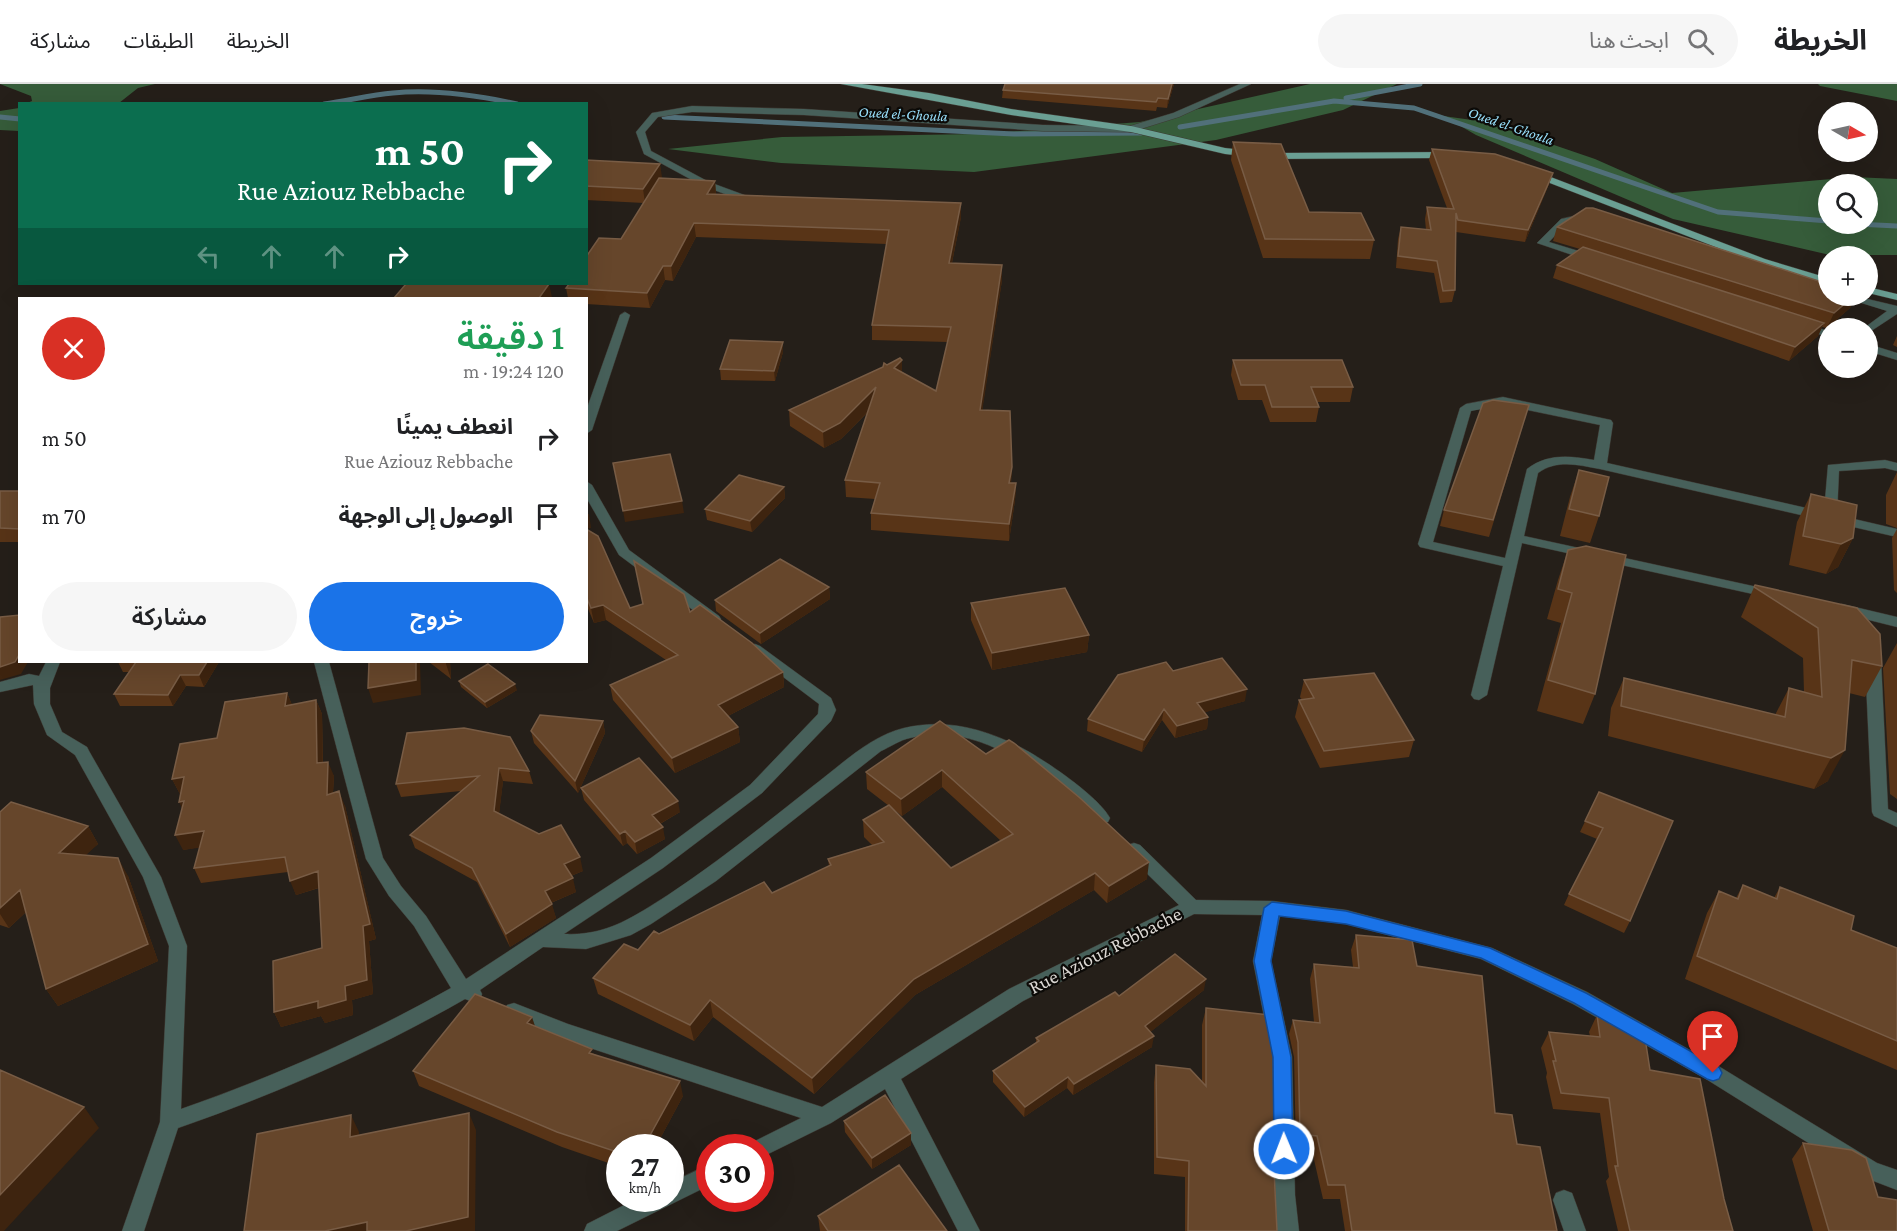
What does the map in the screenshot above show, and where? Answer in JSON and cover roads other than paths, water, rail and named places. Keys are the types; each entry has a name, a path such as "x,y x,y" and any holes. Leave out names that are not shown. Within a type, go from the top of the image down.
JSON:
{"main road":[{"path":"845,84 929,96 1011,112 1131,129 1225,151 1270,156 1386,153 1465,155"},
{"path":"1526,171 1761,261 1818,277"},
{"path":"1878,292 1897,297"}],"street":[{"path":"744,198 706,184 647,152 640,132 655,115 692,109 815,113 1043,128 1131,129 1176,115 1247,84"},
{"path":"1602,217 1584,215 1564,221 1542,243 1608,264"},
{"path":"1620,220 1818,288"},
{"path":"1878,304 1897,309"},
{"path":"1878,323 1897,309"},
{"path":"588,424 625,315"},
{"path":"1795,323 1818,331"},
{"path":"1878,350 1897,357"},
{"path":"1510,564 1425,544 1466,408 1503,401 1607,423 1600,465"},
{"path":"1479,695 1532,472 1538,466 1556,460 1600,465 1897,533"},
{"path":"1830,519 1833,468 1885,464 1897,467"},
{"path":"170,1122 250,1094 326,1062 398,1028 463,991 657,863 756,789 825,717 828,710 826,702 624,552 588,489"},
{"path":"1516,538 1791,598"},
{"path":"1825,606 1871,627 1897,622"},
{"path":"1871,627 1880,812 1897,821"},
{"path":"53,663 42,688 42,704 55,735 81,752 152,877 178,946 170,1122 133,1231"},
{"path":"321,663 375,859 395,891 420,921 463,991 563,1031 824,1117"},
{"path":"0,687 29,679 38,681 42,688"},
{"path":"541,940 565,944 586,942 625,930 710,876 875,747 903,732 919,728 954,728 1029,758 1066,783 1192,906"},
{"name":"Rue Aziouz Rebbache","path":"774,1142 824,1117 1016,995 1192,906 1272,908 1346,917 1485,953 1580,998 1713,1073 1870,1170 1897,1180"},
{"path":"1272,908 1262,961 1282,1057 1284,1196 1288,1231"},
{"path":"889,1076 969,1231"},
{"path":"1564,1200 1575,1231"},
{"path":"595,1231 633,1212"}],"waterway":[{"path":"1346,98 1420,84"},
{"name":"Oued el-Ghoula","path":"336,102 409,92 440,92 506,102"},
{"name":"Oued el-Ghoula","path":"1180,127 1334,101 1414,108 1718,212 1818,220"},
{"name":"Oued el-Ghoula","path":"0,117 18,119"},
{"name":"Oued el-Ghoula","path":"664,117 1014,134 1141,133"},
{"name":"Oued el-Ghoula","path":"1878,225 1897,226"}]}
